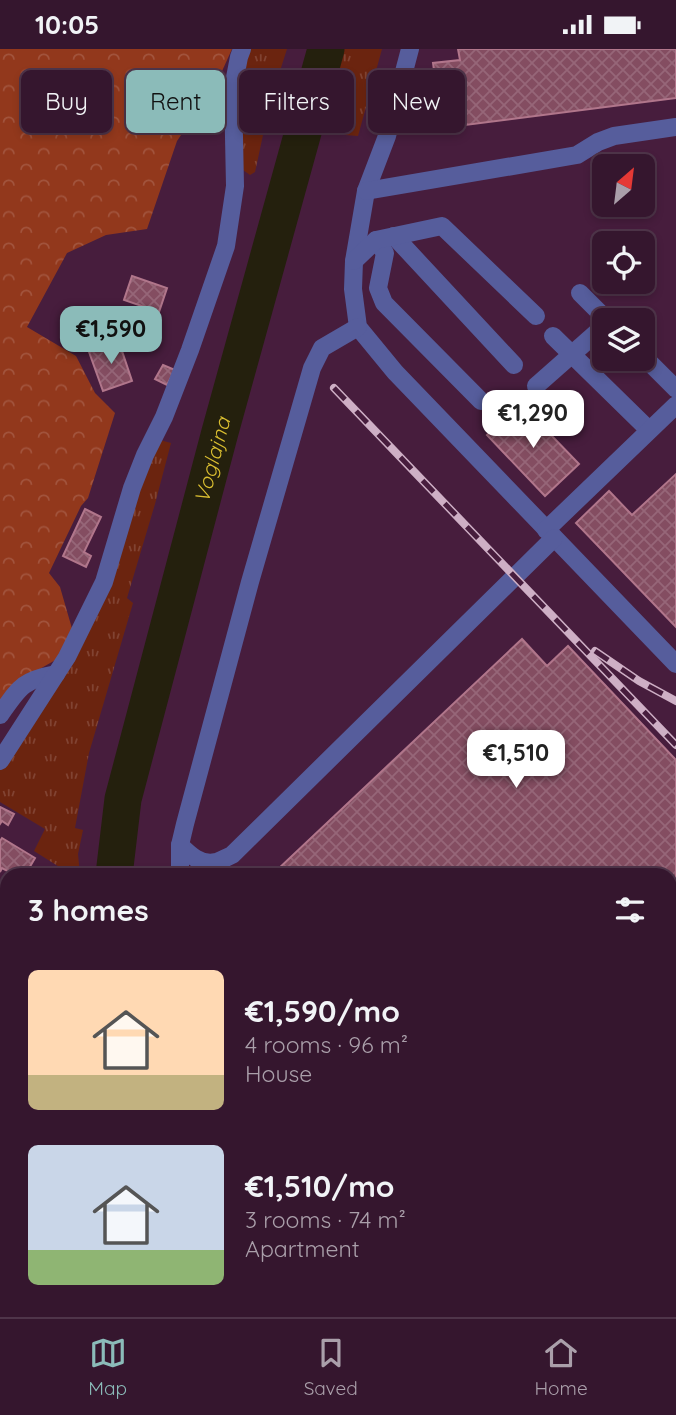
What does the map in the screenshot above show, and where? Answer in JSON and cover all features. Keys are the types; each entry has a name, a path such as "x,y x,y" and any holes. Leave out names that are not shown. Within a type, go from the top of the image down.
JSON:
{"street":[{"path":"0,761 67,657 104,582 132,488 164,417 226,246 235,186 233,88 242,49"},
{"path":"410,49 387,136 366,191 354,261 353,289 358,327 396,372 676,664"},
{"path":"366,191 577,155 614,136 676,127"},
{"path":"354,261 385,238 442,226 536,316"},
{"path":"385,238 514,365"},
{"path":"385,238 378,289 384,303 481,401"},
{"path":"580,293 595,308"},
{"path":"180,868 180,845 250,582 312,368 322,348 358,327"},
{"path":"553,336 649,430"},
{"path":"536,386 592,336"},
{"path":"655,368 676,389"},
{"path":"180,845 190,855 202,861 215,863 232,855 676,405"},
{"path":"0,715 23,684 36,677 56,674"}],"green space":[{"path":"0,49 232,49 223,70 126,70 126,133 182,133 177,141 147,229 106,235 67,253 27,327 76,356 95,393 115,413 88,498 81,506 49,573 60,587 73,632 59,658 22,679 0,709"},
{"path":"249,49 287,49 280,70 244,70"},
{"path":"342,49 382,49 376,70 368,70 368,100 358,136 320,133 354,133 354,70 336,70"},
{"path":"242,133 263,133 255,172 250,175 243,170"},
{"path":"156,439 171,443 127,598 133,603 89,753 75,828 83,830 78,854 79,868 61,868 34,851 45,829 0,802 0,768 71,658"}],"building":[{"path":"458,49 676,49 676,98 465,125 465,70 434,70 433,63 460,60"},
{"path":"132,276 167,288 159,312 124,300"},
{"path":"119,342 132,381 103,391 89,352"},
{"path":"163,365 175,370 167,385 155,379"},
{"path":"520,403 579,464 545,496 487,435"},
{"path":"676,474 676,627 576,523 609,491 632,515"},
{"path":"85,509 101,517 84,552 91,556 86,567 63,556"},
{"path":"522,639 547,666 568,646 676,760 676,868 279,868"},
{"path":"0,807 14,814 8,825 2,821 0,824"},
{"path":"2,838 35,858 29,868 0,868"}],"waterway":[{"name":"Voglajna","path":"115,868 123,799 220,432 326,49"}],"railway":[{"path":"334,388 676,745"},
{"path":"595,651 639,681 676,701"}]}
